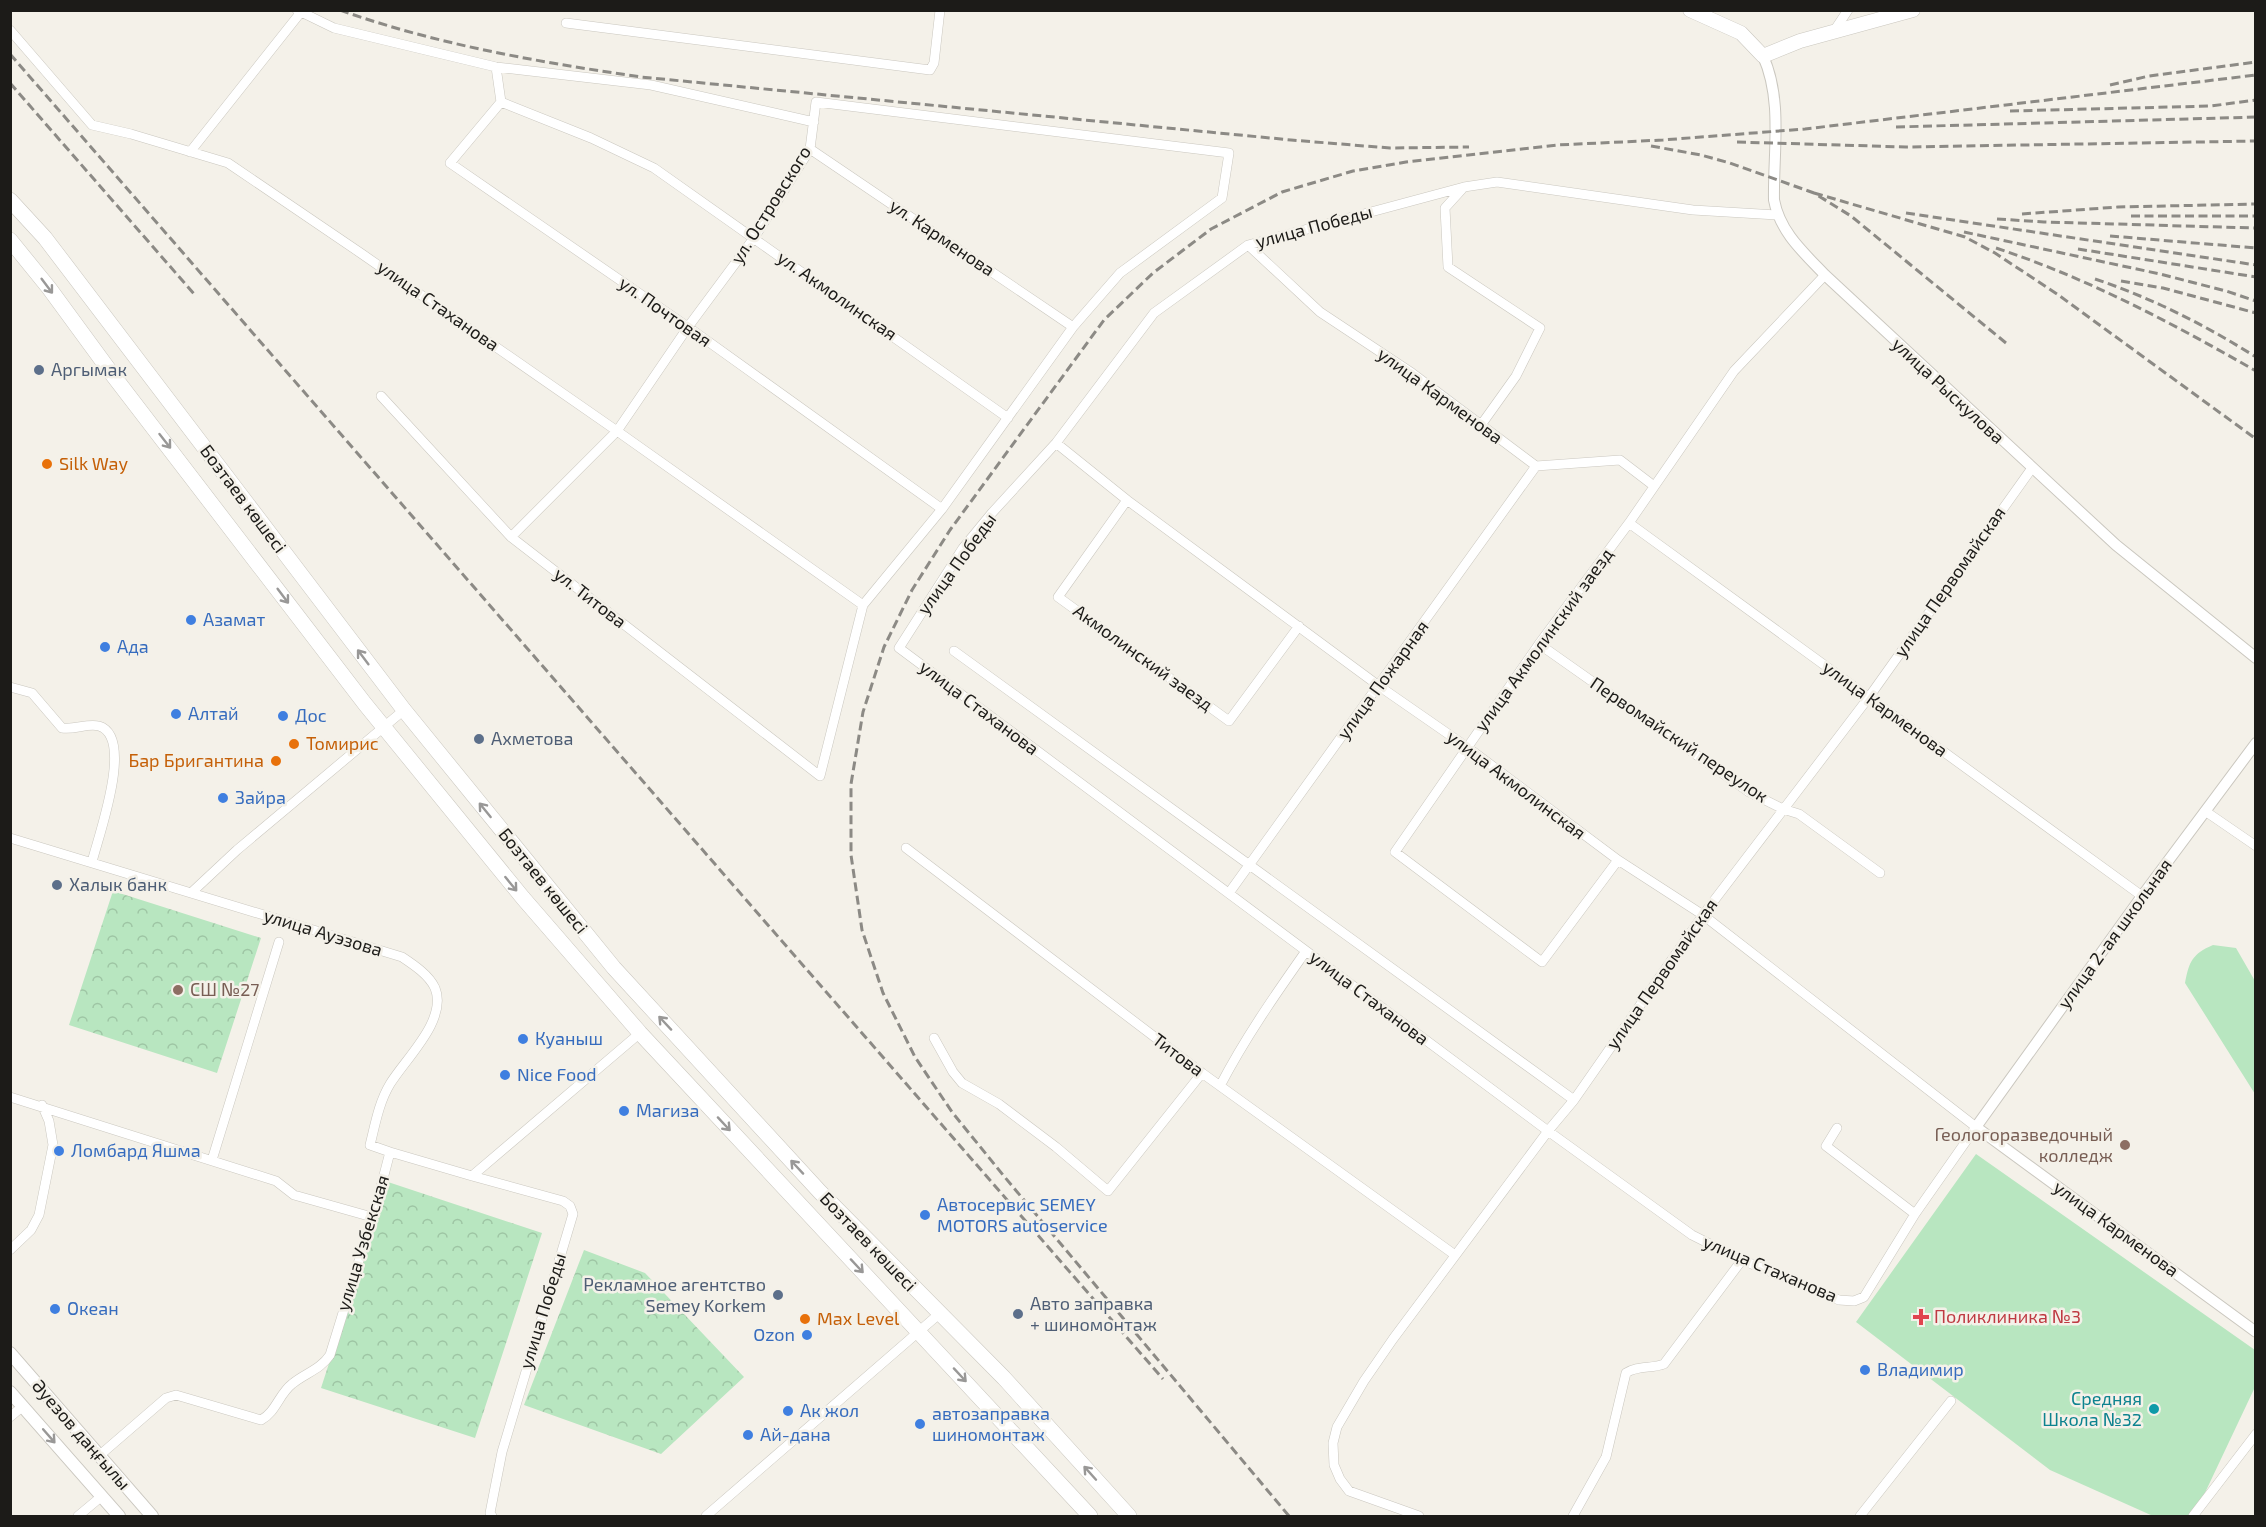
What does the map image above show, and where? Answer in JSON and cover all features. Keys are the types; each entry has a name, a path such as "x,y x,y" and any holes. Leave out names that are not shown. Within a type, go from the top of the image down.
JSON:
{"highway":[{"name":"Бозтаев көшесі","path":"10,200 45,238 404,711 614,968 813,1184 1004,1378 1129,1516"},
{"name":"Бозтаев көшесі","path":"10,240 384,727 523,898 640,1033 1090,1516"}],"main road":[{"path":"1690,10 1712,14 1741,33 1763,56 1800,41 1913,10"},
{"name":"Әуезов даңғылы","path":"10,1353 152,1516"},
{"name":"Әуезов даңғылы","path":"10,1392 119,1516"}],"street":[{"path":"566,23 930,70 934,63 940,10"},
{"path":"1834,31 1848,10"},
{"path":"190,152 299,11 334,28 496,67 651,85 814,122"},
{"name":"улица Стаханова","path":"10,30 92,124 228,164 617,431 863,605"},
{"name":"улица Рыскулова","path":"1763,56 1770,70 1774,94 1774,179 1777,215 1790,238 1825,275 2116,545 2256,658"},
{"path":"496,67 501,102"},
{"name":"ул. Акмолинская","path":"501,102 591,138 654,168 1008,418"},
{"name":"ул. Почтовая","path":"501,102 450,163 688,327 942,509"},
{"name":"ул. Островского","path":"511,537 617,431 688,327 754,238 810,149 816,102 1229,153 1222,198 1120,273 1073,327"},
{"name":"ул. Карменова","path":"810,149 1073,327"},
{"name":"улица Победы","path":"905,654 901,651 900,645 963,548 1056,443 1154,313 1248,245 1464,188 1497,182 1693,210 1777,215"},
{"path":"1464,188 1445,208 1448,267 1540,328 1516,376 1481,425"},
{"name":"улица Карменова","path":"1248,245 1320,312 1412,374 1536,466"},
{"name":"улица Акмолинский заезд","path":"1618,860 1542,962 1395,852 1539,644 1629,523 1734,371 1825,275"},
{"path":"863,605 942,509 1073,327"},
{"name":"ул. Титова","path":"381,396 511,537 820,776 863,605"},
{"name":"улица Акмолинская","path":"1056,443 1127,500 1379,686 1467,747 1618,860 1703,915 1976,1126"},
{"path":"1536,466 1620,460 1654,486"},
{"name":"улица Пожарная","path":"1229,893 1536,466"},
{"name":"улица Первомайская","path":"1419,1516 1349,1491 1334,1465 1333,1443 1337,1427 1364,1381 1455,1255 1574,1100 1703,915 1869,697 2032,468"},
{"name":"Акмолинский заезд","path":"1127,500 1058,597 1229,721 1299,627"},
{"name":"улица Карменова","path":"1629,523 2142,896"},
{"name":"Первомайский переулок","path":"1539,644 1749,792 1783,809 1799,814 1880,873"},
{"path":"954,651 1252,864 1574,1100"},
{"name":"улица Стаханова","path":"905,654 1548,1131 1692,1235 1742,1260 1839,1300 1854,1301 1864,1297 1915,1214"},
{"path":"10,687 32,693 62,728 72,730 88,725 100,727 110,733 115,745 114,779 92,862"},
{"path":"191,893 237,850 404,711"},
{"name":"улица 2-ая школьная","path":"1976,1126 2142,896 2256,744"},
{"path":"2205,811 2256,846"},
{"name":"улица Ауэзова","path":"10,838 402,957 429,979 435,989 438,1006 433,1023 388,1086 379,1108 370,1145 390,1152"},
{"name":"Титова","path":"906,848 1202,1073 1455,1255"},
{"path":"212,1160 279,942"},
{"path":"1220,1086 1241,1045 1306,951"},
{"path":"472,1176 640,1033"},
{"path":"934,1038 953,1072 963,1083 999,1104 1056,1147 1108,1191 1202,1073"},
{"path":"10,1097 42,1105 276,1181 294,1195 372,1217"},
{"path":"10,1250 31,1230 39,1215 53,1145 49,1120 42,1105"},
{"path":"1837,1128 1826,1146 1915,1214 1976,1126"},
{"name":"улица Карменова","path":"1976,1126 2256,1332"},
{"name":"улица Узбекская","path":"100,1455 166,1398 176,1395 261,1420 268,1416 291,1384 324,1364 330,1355 390,1152 472,1176"},
{"name":"улица Победы","path":"472,1176 563,1201 570,1206 573,1214 502,1452 490,1513 492,1516"},
{"path":"1573,1516 1606,1457 1626,1373 1664,1364 1742,1260"},
{"path":"706,1516 939,1314"},
{"path":"1860,1516 1952,1401"},
{"path":"10,1417 23,1406"},
{"path":"2193,1516 2256,1434"},
{"path":"78,1516 102,1496"}],"green space":[{"path":"113,891 261,938 217,1073 69,1025"},
{"path":"2213,945 2236,948 2255,981 2255,1094 2185,983 2188,969 2196,955"},
{"path":"1976,1154 2255,1350 2255,1387 2194,1516 2153,1516 2050,1470 1856,1322"},
{"path":"388,1182 542,1233 475,1438 321,1388"},
{"path":"584,1250 645,1273 744,1377 661,1454 524,1405"}],"railway":[{"path":"340,10 451,43 641,77 1291,140 1390,148 1469,147"},
{"path":"10,54 1163,1379"},
{"path":"2110,85 2149,76 2256,62"},
{"path":"1289,1516 952,1112 915,1057 883,993 862,930 851,855 851,784 863,712 884,647 912,590 950,530 1104,320 1153,273 1211,229 1282,192 1353,171 1406,162 1557,145 1663,140 1805,129 2256,75"},
{"path":"10,83 195,295"},
{"path":"2010,111 2211,106 2256,100"},
{"path":"1896,127 2256,117"},
{"path":"1737,142 1906,147 2256,141"},
{"path":"1651,146 1730,163 1814,193 1851,216 2006,343"},
{"path":"1814,193 1965,237 1995,253 2057,294 2256,439"},
{"path":"2022,214 2118,207 2256,204"},
{"path":"1906,213 2256,265"},
{"path":"2131,216 2256,216"},
{"path":"1997,219 2256,228"},
{"path":"1964,232 2160,274 2256,301"},
{"path":"2110,236 2256,248"},
{"path":"1996,248 2096,287 2256,371"},
{"path":"2078,249 2256,277"},
{"path":"2095,279 2178,313 2256,357"},
{"path":"2121,281 2163,288 2256,313"}],"place":[{"name":"Аргымак","path":"39,370"},
{"name":"Silk Way","path":"47,464"},
{"name":"Азамат","path":"191,620"},
{"name":"Ада","path":"105,647"},
{"name":"Алтай","path":"176,714"},
{"name":"Дос","path":"283,716"},
{"name":"Ахметова","path":"479,739"},
{"name":"Томирис","path":"294,744"},
{"name":"Бар Бригантина","path":"276,761"},
{"name":"Зайра","path":"223,798"},
{"name":"Халык банк","path":"57,885"},
{"name":"СШ №27","path":"178,990"},
{"name":"Куаныш","path":"523,1039"},
{"name":"Nice Food","path":"505,1075"},
{"name":"Магиза","path":"624,1111"},
{"name":"Геологоразведочный колледж","path":"2125,1145"},
{"name":"Ломбард Яшма","path":"59,1151"},
{"name":"Автосервис SEMEY MOTORS autoservice","path":"925,1215"},
{"name":"Рекламное агентство Semey Korkem","path":"778,1295"},
{"name":"Океан","path":"55,1309"},
{"name":"Авто заправка + шиномонтаж","path":"1018,1314"},
{"name":"Поликлиника №3","path":"1921,1317"},
{"name":"Max Level","path":"805,1319"},
{"name":"Ozon","path":"807,1335"},
{"name":"Владимир","path":"1865,1370"},
{"name":"Средняя Школа №32","path":"2154,1409"},
{"name":"Ак жол","path":"788,1411"},
{"name":"автозаправка шиномонтаж","path":"920,1424"},
{"name":"Ай-дана","path":"748,1435"}]}
